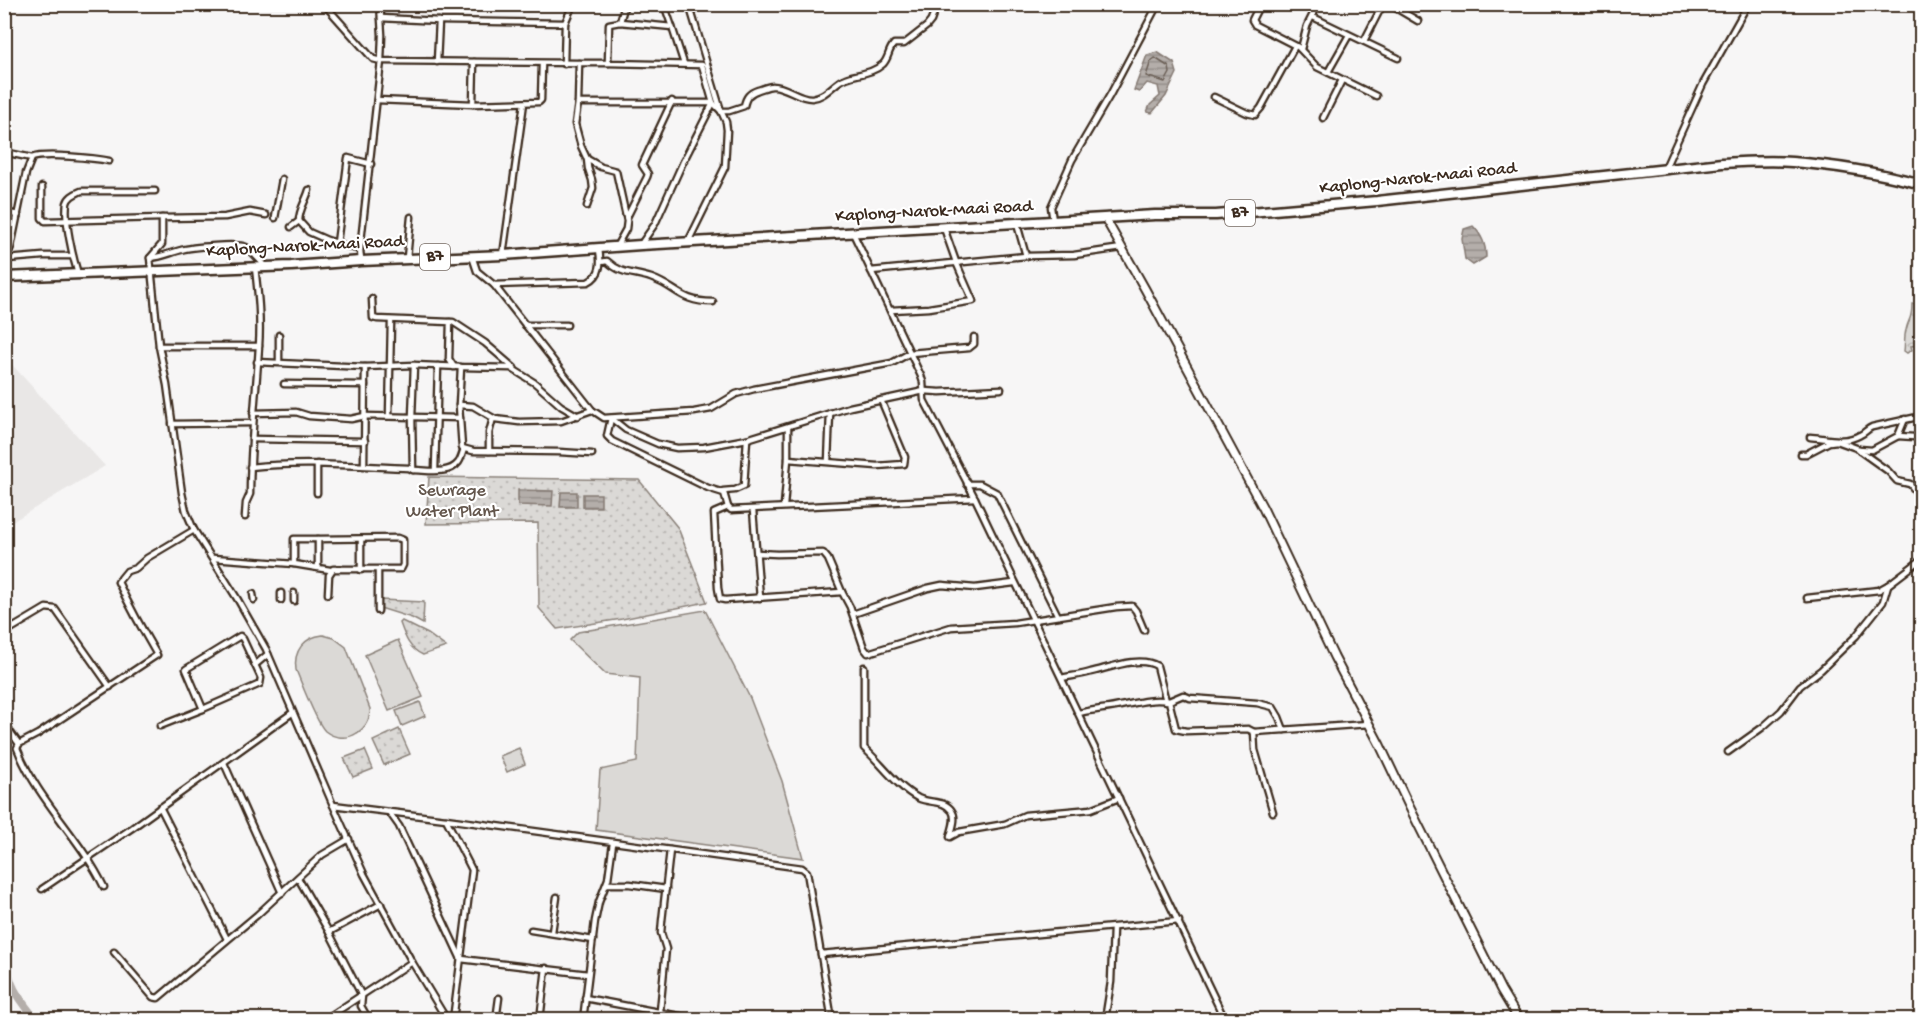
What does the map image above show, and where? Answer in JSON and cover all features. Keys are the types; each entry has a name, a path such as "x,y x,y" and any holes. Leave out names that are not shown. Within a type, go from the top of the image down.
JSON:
{"highway":[{"name":"Kaplong-Narok-Maai Road","path":"4,277 503,255 1053,221 1216,214 1377,201 1722,163 1772,161 1806,163 1863,170 1922,184"},
{"name":"Kaplong-Narok-Maai Road","path":"1863,170 1873,176 1922,189"}],"street":[{"path":"324,4 373,59 381,62 702,65 713,103 721,111"},
{"path":"361,261 360,250 381,62 380,4"},
{"path":"564,64 565,23 573,4"},
{"path":"620,22 625,4"},
{"path":"664,4 684,64"},
{"path":"688,242 725,166 727,130 689,4"},
{"path":"721,111 744,106 746,96 772,86 810,98 827,92 841,80 877,68 883,64 889,49 894,44 904,44 927,26 937,4"},
{"path":"1053,221 1052,207 1072,160 1110,95 1158,4"},
{"path":"1260,4 1252,20 1253,23 1301,49 1313,65 1376,96"},
{"path":"1303,4 1314,14 1349,34 1398,58"},
{"path":"1301,49 1307,26 1318,4"},
{"path":"1364,41 1383,4"},
{"path":"1389,4 1418,21"},
{"path":"1665,168 1703,84 1748,4"},
{"path":"381,18 565,23"},
{"path":"437,62 439,21"},
{"path":"608,63 608,27 612,23 672,27"},
{"path":"1328,72 1349,34"},
{"path":"1214,97 1255,115 1295,46"},
{"path":"473,104 474,62"},
{"path":"579,63 575,124 592,180 593,188 587,206"},
{"path":"377,100 473,104 541,102 542,64"},
{"path":"1323,118 1342,80"},
{"path":"627,217 648,174 642,165 645,155 672,101"},
{"path":"578,102 713,103"},
{"path":"503,255 524,103"},
{"path":"641,245 655,224 713,103"},
{"path":"4,152 32,158 66,156 109,161"},
{"path":"32,158 29,162 6,261 43,256 72,256"},
{"path":"337,243 348,158 370,164"},
{"path":"587,159 601,167 616,171 627,217 626,229 616,248"},
{"path":"275,218 282,179"},
{"path":"42,187 42,218 45,221 225,217 250,212 266,215"},
{"path":"309,190 299,213 299,220 309,232 360,250"},
{"path":"78,274 72,256 68,220 67,202 72,195 81,192 155,191"},
{"path":"4,212 18,215"},
{"path":"407,258 411,217"},
{"path":"162,218 162,244 150,258 159,346 186,511 194,530 238,600 268,654 349,839 412,962 447,1020"},
{"path":"1106,218 1263,508 1334,657 1497,981 1519,1020"},
{"path":"291,227 299,220"},
{"path":"1017,224 1026,256"},
{"path":"891,310 929,308 973,301 944,228"},
{"path":"853,233 921,376 924,400 975,498 1225,1020"},
{"path":"150,258 165,257 181,250 237,244 248,247 254,256 267,267"},
{"path":"4,248 11,247"},
{"path":"871,271 1026,256 1074,255 1122,248"},
{"path":"494,285 588,282 596,277 601,262 599,249"},
{"path":"472,256 477,271 494,285 592,410 604,418 711,409 736,394 754,389 892,363 910,353 969,348 974,344 974,337"},
{"path":"601,262 607,261 623,272 653,279 693,301 713,302"},
{"path":"245,517 246,503 250,494 252,423 259,345 255,267"},
{"path":"372,299 373,318 391,321 453,322 485,343 561,406 578,416"},
{"path":"389,416 391,321"},
{"path":"450,322 449,359 454,367"},
{"path":"525,325 567,325"},
{"path":"279,335 279,362"},
{"path":"159,346 259,345"},
{"path":"257,362 365,366 414,364 516,369"},
{"path":"413,470 414,364"},
{"path":"364,465 365,366"},
{"path":"435,470 438,366"},
{"path":"461,368 459,405 461,447 464,449"},
{"path":"284,384 365,385"},
{"path":"611,418 626,430 669,447 704,447 747,439 830,413 924,391 1001,389"},
{"path":"788,459 877,466 904,464 905,457 881,400"},
{"path":"459,405 473,406 498,420 535,423 561,421 592,410"},
{"path":"253,413 296,412 309,416 351,419 365,416 460,418"},
{"path":"828,461 830,413"},
{"path":"1801,454 1806,454 1829,442 1859,436 1867,429 1922,416"},
{"path":"489,451 489,434 493,418"},
{"path":"611,418 607,436 612,441 708,488 722,491 735,490 744,486 746,482 747,439"},
{"path":"1898,436 1905,419"},
{"path":"172,424 252,423"},
{"path":"784,506 788,427"},
{"path":"1810,437 1872,450 1898,436 1914,437"},
{"path":"252,440 365,441"},
{"path":"1859,448 1863,454 1888,471 1892,477 1913,488 1922,499"},
{"path":"250,467 316,464 435,470 453,468 458,464 464,449"},
{"path":"464,449 592,454"},
{"path":"316,464 317,493"},
{"path":"967,484 980,484 997,493 1058,616"},
{"path":"722,491 730,510 975,498"},
{"path":"728,507 714,513 720,599 842,592"},
{"path":"753,510 760,598"},
{"path":"19,744 27,741 157,655 133,614 118,582 127,571 136,568 147,558 194,530"},
{"path":"318,538 318,567"},
{"path":"212,558 294,564 330,570 399,569 403,567 403,540 293,539 294,564"},
{"path":"361,539 362,570"},
{"path":"757,553 823,553 828,559 868,653 951,627 1034,621 1132,606 1144,630"},
{"path":"1807,598 1879,590 1922,559"},
{"path":"328,594 330,570"},
{"path":"378,570 378,611"},
{"path":"853,615 942,585 975,588 1014,583"},
{"path":"1728,752 1781,711 1800,686 1821,670 1856,636 1883,602 1888,585"},
{"path":"281,593 281,600"},
{"path":"294,593 294,601"},
{"path":"4,633 46,608 55,609 110,687"},
{"path":"160,726 203,709 260,684 261,678 240,636 186,669 203,709"},
{"path":"255,665 268,654"},
{"path":"1062,678 1093,672 1113,665 1137,662 1154,664 1157,666 1176,729 1186,731 1248,729 1254,732 1369,724"},
{"path":"864,667 864,748 911,793 920,799 947,805 952,810 954,821 950,837 959,832 1005,824 1025,815 1091,809 1119,798"},
{"path":"1078,713 1159,699 1167,701 1183,695 1190,698 1257,703 1273,707 1284,730"},
{"path":"42,889 292,713"},
{"path":"4,723 19,744 17,748 32,781 88,857 104,887"},
{"path":"1254,732 1255,750 1273,812"},
{"path":"224,763 282,893"},
{"path":"333,806 446,819 787,866 806,871 832,1020"},
{"path":"160,807 226,939"},
{"path":"389,812 399,826 462,959"},
{"path":"446,819 472,870 453,1020"},
{"path":"114,952 157,999 282,893 322,855 349,839"},
{"path":"583,1020 599,902 607,884 613,843"},
{"path":"660,1011 666,949 661,933 670,850"},
{"path":"298,878 362,996 361,1006 369,1020"},
{"path":"607,884 630,884 666,889"},
{"path":"552,932 557,897"},
{"path":"329,932 381,904"},
{"path":"820,954 1179,921"},
{"path":"1105,1020 1111,982 1113,928"},
{"path":"531,930 593,940"},
{"path":"462,959 588,974"},
{"path":"324,1020 412,962"},
{"path":"540,1020 546,968"},
{"path":"496,1020 499,998"},
{"path":"585,998 700,1020"}],"shaded area":[{"path":"4,356 105,466 5,526 4,526"}],"green space":[{"path":"1912,304 1921,304 1921,345 1911,346 1912,350 1907,353 1904,351 1905,335"},
{"name":"Sewrage Water Plant","path":"429,477 639,480 678,528 707,602 557,629 539,608 538,523 426,524"},
{"path":"380,600 424,602 423,624 380,608"},
{"path":"705,610 750,698 782,781 803,858 596,830 600,770 637,762 640,678 605,674 570,640 578,632"},
{"path":"402,621 428,634 446,647 423,655 411,646 406,638 400,623"},
{"path":"316,636 334,638 346,647 370,709 365,726 349,737 336,737 321,726 296,670 296,657 301,646"},
{"path":"398,640 423,697 389,711 365,655"},
{"path":"420,702 425,716 402,726 396,711"},
{"path":"399,729 410,754 384,765 373,741"},
{"path":"519,748 525,764 507,772 500,756"},
{"path":"365,750 373,769 353,777 344,758"}],"water":[{"path":"1157,52 1174,63 1177,73 1166,96 1152,113 1147,112 1150,105 1160,96 1158,86 1147,83 1139,92 1134,90 1147,55"},
{"path":"1473,226 1483,240 1486,257 1473,265 1465,259 1462,239 1464,229"},
{"path":"518,490 553,491 552,506 518,505"},
{"path":"561,492 577,492 577,507 560,507"},
{"path":"583,494 601,494 601,507 583,507"}],"waterway":[{"path":"4,958 16,991 36,1020"}]}
